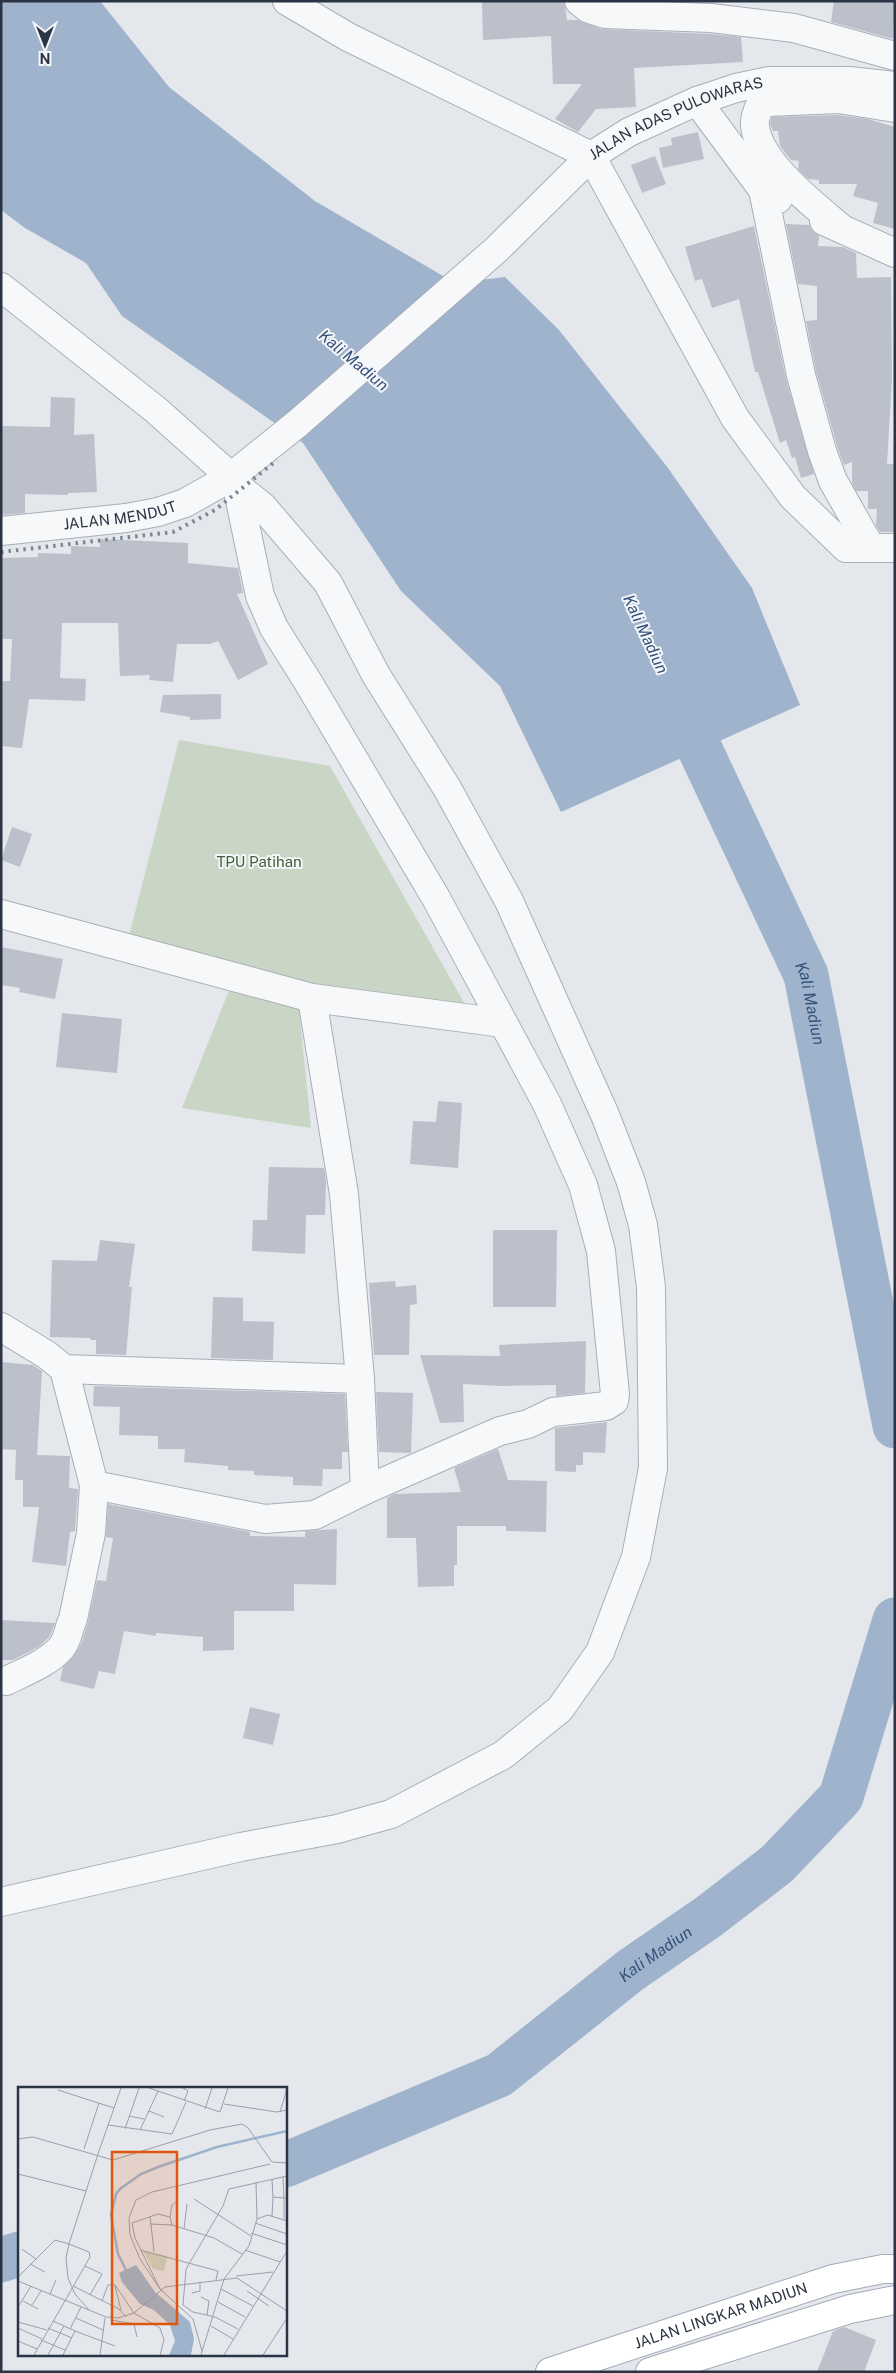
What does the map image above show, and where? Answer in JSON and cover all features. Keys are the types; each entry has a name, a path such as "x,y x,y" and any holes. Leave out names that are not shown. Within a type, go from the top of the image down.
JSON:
{"main road":[{"name":"JALAN LINGKAR MADIUN","path":"550,2372 833,2279 884,2269 895,2269"},
{"name":"JALAN LINGKAR MADIUN","path":"650,2372 840,2312 895,2300"}],"street":[{"path":"287,1 348,37 591,156 735,418 793,497 846,548 883,548"},
{"path":"579,1 589,9 605,14 711,18 794,28 895,56"},
{"name":"JALAN ADAS PULOWARAS","path":"416,318 497,249 591,156 629,132 697,101 736,88 769,82 807,79 895,86"},
{"path":"841,228 788,182 765,150 755,127 755,118 759,107 767,102 839,99 895,108"},
{"path":"697,101 763,190 793,208 895,253"},
{"path":"763,190 801,375 822,451 833,481 883,548"},
{"path":"1,287 156,410 263,507 328,583 376,675 447,788 509,901 605,1115 631,1182 643,1225 651,1287 653,1468 636,1557 600,1652 560,1709 503,1755 391,1814 337,1828 241,1847 1,1902"},
{"name":"JALAN MENDUT","path":"1,531 126,518 158,512 185,503 234,482 416,318"},
{"path":"94,1485 265,1519 315,1514 475,1441 528,1424 553,1412 606,1406 614,1401 615,1394 601,1251 583,1184 547,1104 436,898 274,628 260,596 234,482"},
{"path":"1,914 312,998 503,1024"},
{"path":"312,998 344,1194 360,1379 365,1490"},
{"path":"1,1327 47,1355 64,1369 94,1485 91,1533 73,1620 68,1629 66,1640 52,1656 6,1680"},
{"path":"64,1369 360,1379"}],"green space":[{"name":"TPU Patihan","path":"179,740 330,766 470,1013 354,1002 129,936"},
{"path":"230,988 299,1008 311,1128 182,1108"}],"water":[{"path":"1,1 100,1 169,87 315,201 455,283 505,277 559,330 668,468 752,588 800,705 561,812 500,686 401,591 303,443 122,316 86,263 25,228 1,210"}],"building":[{"path":"482,1 564,1 567,20 578,20 601,29 741,37 743,62 634,68 636,107 596,109 578,132 555,119 582,84 553,84 551,36 483,40"},
{"path":"834,1 895,1 893,39 831,22"},
{"path":"838,115 868,119 895,127 895,229 873,223 878,203 853,196 857,184 819,184 819,180 808,179 798,169 799,161 791,160 780,146 778,131 773,131 770,123 772,117"},
{"path":"698,132 704,159 663,168 659,148 672,145 671,138"},
{"path":"655,156 666,184 642,193 631,165"},
{"path":"786,224 809,225 819,236 818,246 843,247 856,253 857,278 891,277 892,378 887,464 895,464 895,532 880,532 876,525 877,509 868,509 868,491 856,491 852,483 852,462 844,465 837,446 816,371 806,321 817,320 817,286 798,284"},
{"path":"754,226 786,379 814,474 801,478 795,457 792,458 786,440 780,443 758,372 755,372 739,299 712,308 702,279 695,281 685,247"},
{"path":"51,397 75,398 74,435 94,434 97,492 68,493 68,495 25,494 25,513 1,515 1,426 50,427"},
{"path":"100,539 188,543 188,563 238,568 243,593 237,594 268,664 238,680 218,641 210,644 177,644 173,682 149,680 150,675 120,676 118,623 62,623 60,678 86,679 85,701 29,699 22,748 1,746 1,681 10,681 12,639 1,639 1,558 38,557 38,553 71,554 71,546 100,547"},
{"path":"221,694 221,719 190,720 190,717 160,712 163,695"},
{"path":"12,827 32,834 20,867 1,860"},
{"path":"1,947 63,959 55,999 19,992 20,988 1,985"},
{"path":"62,1013 122,1019 117,1073 56,1067"},
{"path":"438,1101 462,1103 458,1168 410,1164 413,1121 436,1122"},
{"path":"269,1167 324,1168 326,1181 325,1215 306,1215 305,1254 252,1251 253,1220 267,1220"},
{"path":"493,1230 557,1230 556,1307 493,1307"},
{"path":"100,1240 135,1244 129,1287 132,1287 126,1355 96,1354 96,1340 90,1340 91,1338 50,1337 52,1260 97,1261"},
{"path":"395,1281 396,1287 416,1285 417,1304 410,1305 409,1355 374,1355 369,1283"},
{"path":"213,1297 243,1298 243,1321 274,1322 273,1360 211,1358"},
{"path":"586,1341 585,1393 556,1396 556,1385 501,1386 463,1384 464,1422 440,1423 420,1355 500,1356 499,1345"},
{"path":"1,1362 33,1365 42,1371 37,1455 70,1456 69,1488 78,1489 75,1531 70,1532 66,1566 32,1562 39,1507 23,1507 23,1480 15,1480 16,1450 1,1449"},
{"path":"94,1386 345,1394 348,1452 342,1452 342,1469 323,1469 322,1486 293,1485 293,1477 254,1475 254,1471 228,1470 228,1466 184,1462 185,1449 158,1449 158,1436 119,1435 120,1407 93,1406"},
{"path":"376,1392 413,1393 411,1453 379,1452"},
{"path":"607,1422 605,1453 583,1452 583,1465 576,1465 576,1472 555,1471 555,1428"},
{"path":"498,1449 508,1480 547,1481 546,1532 506,1531 506,1526 457,1526 457,1565 454,1565 454,1586 418,1587 416,1538 387,1538 387,1498 394,1494 461,1492 454,1468"},
{"path":"108,1504 250,1532 250,1536 305,1537 305,1531 337,1529 336,1585 294,1584 294,1611 234,1611 234,1650 203,1651 203,1637 156,1633 156,1636 124,1631 115,1674 99,1671 94,1689 60,1681 63,1667 73,1657 81,1644 97,1580 106,1581 113,1538 106,1537"},
{"path":"1,1620 55,1623 50,1636 40,1646 13,1660 1,1660"},
{"path":"250,1707 280,1714 273,1745 243,1738"},
{"path":"844,2327 876,2340 864,2372 817,2372 833,2331"}],"waterway":[{"name":"Kali Madiun","path":"674,694 806,975 895,1426"},
{"name":"Kali Madiun","path":"286,2165 499,2075 631,1970 708,1917 777,1864 841,1797 895,1620"},
{"name":"Kali Madiun","path":"1,2260 18,2254"}],"railway":[{"path":"1,552 173,532 215,510 277,460"}]}
